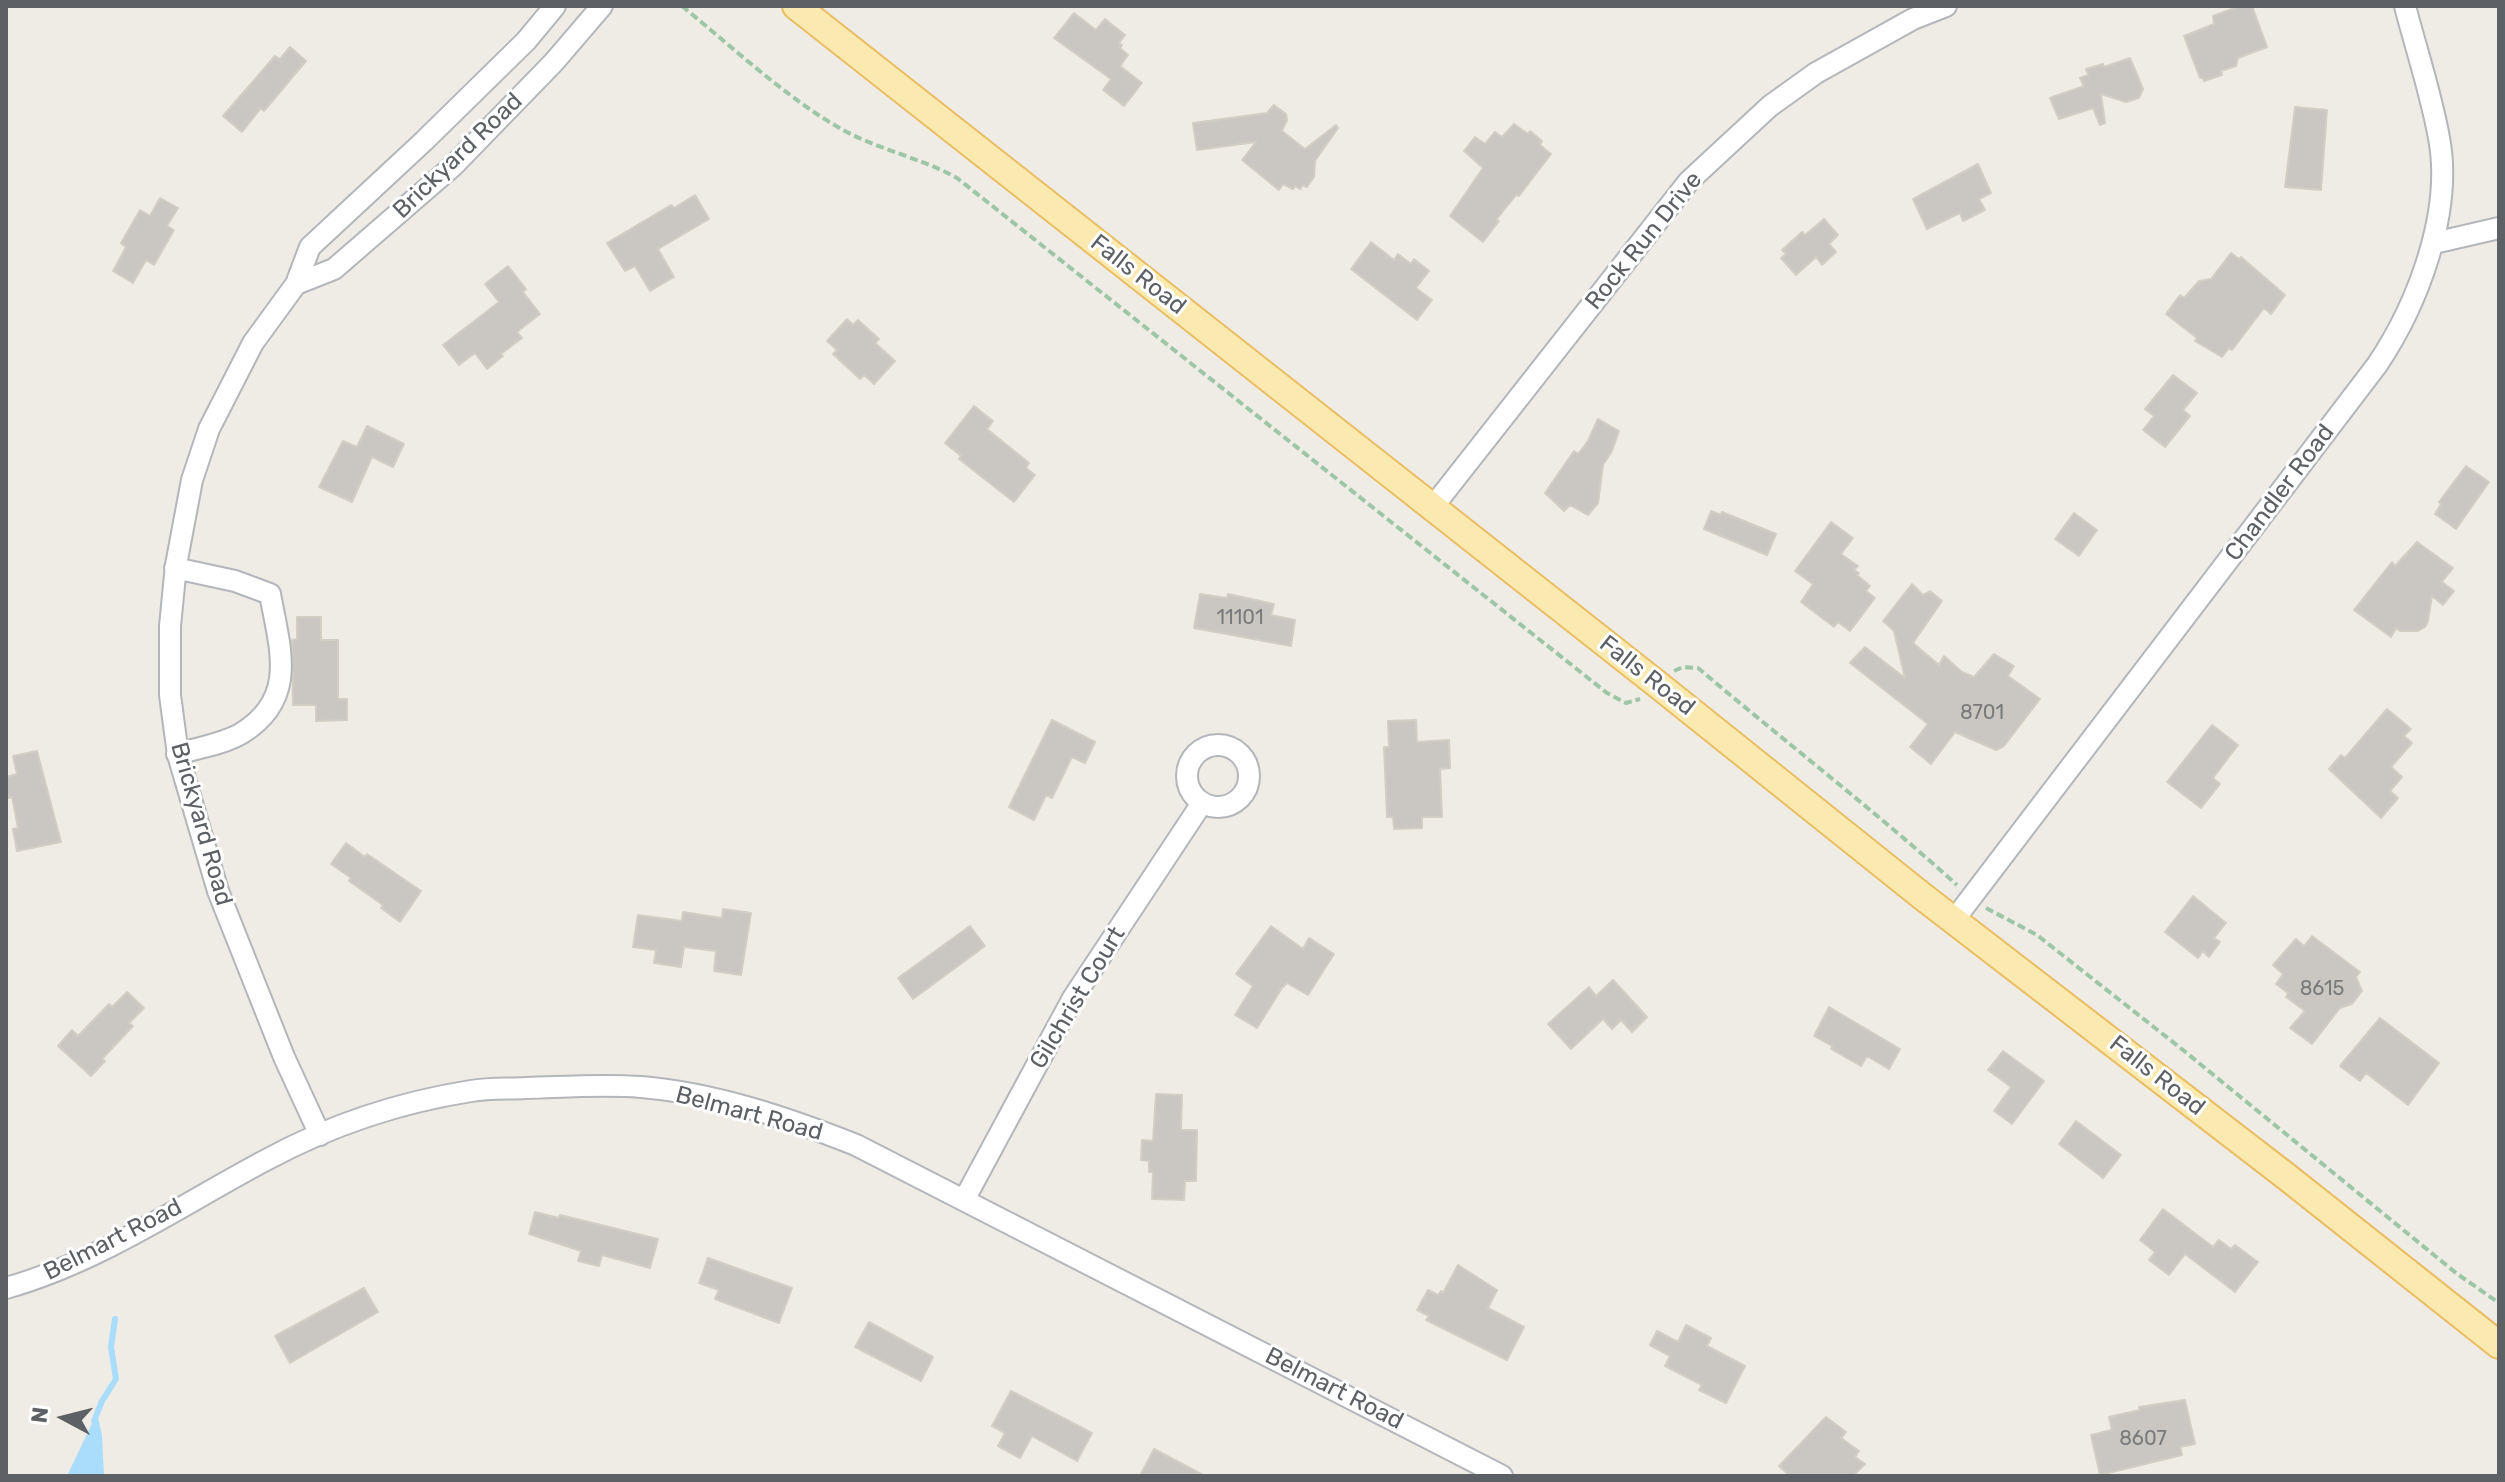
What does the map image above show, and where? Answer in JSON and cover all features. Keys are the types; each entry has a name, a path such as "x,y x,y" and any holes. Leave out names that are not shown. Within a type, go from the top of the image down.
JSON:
{"main road":[{"name":"Falls Road","path":"796,6 1954,920 2499,1345"}],"street":[{"name":"Brickyard Road","path":"320,1135 284,1057 218,891 177,754 170,695 170,626 175,568 192,480 209,429 253,343 296,284 310,247 526,41 555,6"},
{"name":"Brickyard Road","path":"296,284 334,269 453,166 554,62 602,6"},
{"name":"Rock Run Drive","path":"1432,508 1689,181 1770,106 1816,73 1910,13 1946,6"},
{"name":"Chandler Road","path":"1954,920 2377,365 2401,328 2434,243 2441,175 2439,139 2405,6"},
{"path":"2434,243 2499,228"},
{"path":"175,568 235,581 270,594 281,651 280,687 268,711 240,734 177,754"},
{"name":"Gilchrist Court","path":"964,1200 1073,998 1202,803"},
{"name":"Belmart Road","path":"6,1288 95,1254 269,1158 320,1135 398,1107 474,1090 643,1087 722,1101 798,1122 856,1145 1502,1476"}],"water":[{"path":"97,1413 102,1436 104,1476 67,1476"}],"building":[{"path":"2240,6 2252,6 2267,47 2238,58 2236,66 2204,81 2200,78 2184,36 2214,24 2213,16"},
{"path":"1074,13 1096,30 1105,19 1125,35 1119,43 1128,55 1120,66 1142,83 1124,106 1103,90 1111,79 1054,38"},
{"path":"290,47 306,61 242,132 223,116 275,56 280,59"},
{"path":"2130,58 2143,89 2139,98 2126,102 2101,94 2105,123 2100,125 2093,108 2059,119 2050,98 2084,86 2080,78 2088,75 2086,69 2103,64 2104,67"},
{"path":"1274,105 1286,114 1282,131 1305,149 1336,125 1338,128 1315,161 1314,177 1307,187 1303,185 1300,189 1295,186 1293,189 1283,184 1279,190 1242,160 1256,142 1197,150 1193,123 1267,113"},
{"path":"2295,107 2327,110 2321,190 2285,187"},
{"path":"1514,124 1528,134 1530,131 1551,154 1496,220 1499,221 1483,242 1450,216 1483,168 1464,151 1475,137 1485,144 1495,132 1502,137"},
{"path":"1978,164 1991,193 1979,199 1985,210 1963,221 1960,213 1927,229 1913,199"},
{"path":"695,195 709,219 658,249 674,277 650,291 635,266 625,271 607,243 671,205 674,208"},
{"path":"160,198 178,208 167,226 174,230 154,265 146,260 133,283 113,271 126,247 121,243 140,210 150,216"},
{"path":"1824,219 1838,235 1829,244 1836,252 1822,265 1816,257 1796,275 1781,258 1786,254 1782,250 1802,232 1805,235"},
{"path":"1371,242 1394,260 1398,254 1411,264 1414,259 1429,271 1416,288 1432,300 1417,320 1351,269"},
{"path":"2231,253 2239,259 2241,257 2285,295 2271,314 2264,308 2232,350 2229,348 2222,357 2195,341 2197,338 2166,314 2180,295 2184,298 2199,281 2211,279"},
{"path":"508,266 540,314 517,332 522,338 487,369 475,353 459,365 443,345 499,302 485,284"},
{"path":"847,319 853,325 858,320 879,339 875,343 895,361 874,384 864,375 860,379 833,354 837,350 827,341"},
{"path":"2173,375 2197,393 2183,410 2190,416 2165,447 2143,430 2154,416 2145,409"},
{"path":"974,406 993,421 987,429 1029,463 1026,468 1035,475 1014,502 959,459 961,456 945,443"},
{"path":"1598,419 1619,431 1603,465 1598,503 1588,515 1570,505 1564,511 1545,493 1574,451 1578,454 1588,441"},
{"path":"367,426 404,444 393,467 372,457 352,502 319,487 343,441 357,447"},
{"path":"2466,466 2489,482 2456,529 2435,514 2441,504 2439,502"},
{"path":"1711,511 1721,515 1722,512 1776,534 1767,555 1704,529"},
{"path":"2074,513 2097,530 2079,556 2055,539"},
{"path":"1831,522 1853,538 1841,554 1858,566 1854,570 1870,586 1866,591 1875,598 1850,631 1838,622 1834,627 1801,602 1813,584 1795,571"},
{"path":"2417,542 2453,568 2442,582 2454,591 2443,605 2432,596 2425,627 2418,631 2400,631 2396,628 2391,637 2354,610 2392,562 2395,566"},
{"path":"1912,584 1923,595 1930,591 1942,601 1913,643 1939,665 1944,656 1962,672 1974,677 1994,654 2014,666 2008,676 2040,699 2004,746 1996,750 1955,732 1931,764 1910,747 1928,724 1850,663 1865,647 1905,678 1894,631 1883,621"},
{"path":"1200,594 1227,598 1228,594 1274,604 1271,615 1295,620 1291,646 1194,628"},
{"path":"297,617 321,617 321,640 338,640 338,699 347,699 347,720 316,721 316,705 293,705 292,640 297,639"},
{"path":"2387,709 2411,729 2404,736 2412,743 2391,767 2402,777 2390,791 2398,798 2381,818 2329,769 2341,755 2345,758"},
{"path":"1052,720 1095,742 1085,763 1072,757 1052,798 1046,795 1034,820 1009,807"},
{"path":"1416,720 1417,742 1449,740 1450,768 1440,769 1442,817 1422,817 1422,828 1394,829 1393,817 1387,817 1384,747 1389,747 1388,721"},
{"path":"2212,725 2238,745 2213,778 2220,784 2201,808 2167,782"},
{"path":"37,751 61,842 17,851 13,829 18,828 12,797 8,798 6,777 17,774 13,756"},
{"path":"346,843 421,891 400,922 331,864"},
{"path":"2193,896 2226,923 2214,938 2220,942 2209,957 2203,951 2198,958 2165,932"},
{"path":"723,909 751,913 741,975 714,971 716,951 684,947 681,967 654,963 656,950 633,947 638,915 682,921 683,912 722,918"},
{"path":"970,926 985,946 913,999 898,978"},
{"path":"1271,926 1303,949 1309,938 1334,954 1308,995 1287,983 1257,1028 1235,1015 1253,986 1236,974"},
{"path":"2312,936 2360,972 2356,977 2362,991 2352,1004 2340,1008 2312,1044 2290,1028 2305,1011 2286,997 2288,993 2276,984 2283,974 2273,965 2296,939 2304,946"},
{"path":"1613,980 1647,1017 1632,1032 1621,1020 1612,1029 1603,1019 1571,1049 1548,1024 1589,987 1596,996"},
{"path":"127,992 144,1008 129,1023 133,1026 102,1059 105,1061 91,1076 58,1046 72,1030 78,1036 109,1004 112,1007"},
{"path":"1829,1007 1900,1049 1889,1069 1867,1056 1861,1066 1814,1036"},
{"path":"2380,1018 2439,1063 2408,1105 2366,1073 2360,1081 2340,1066"},
{"path":"2003,1051 2044,1081 2012,1124 1994,1111 2011,1087 1988,1070"},
{"path":"1156,1094 1182,1095 1181,1130 1197,1130 1196,1181 1185,1181 1184,1200 1152,1199 1153,1172 1149,1172 1149,1161 1141,1160 1142,1140 1153,1141"},
{"path":"2076,1121 2121,1155 2103,1178 2059,1144"},
{"path":"2163,1209 2213,1247 2219,1240 2231,1249 2235,1245 2258,1262 2235,1292 2185,1254 2169,1275 2149,1260 2155,1252 2140,1240"},
{"path":"535,1212 559,1218 560,1215 658,1239 650,1268 602,1255 599,1266 578,1261 581,1251 529,1234"},
{"path":"708,1258 792,1288 779,1323 715,1299 719,1290 699,1283"},
{"path":"1458,1265 1497,1290 1488,1308 1524,1327 1507,1360 1426,1320 1429,1316 1417,1310 1428,1290 1438,1295 1441,1291 1443,1293"},
{"path":"364,1288 378,1312 290,1363 275,1336"},
{"path":"869,1322 933,1357 921,1381 855,1347"},
{"path":"1686,1325 1711,1338 1707,1346 1745,1366 1726,1403 1699,1390 1702,1385 1665,1366 1670,1356 1650,1345 1657,1331 1678,1342"},
{"path":"1011,1391 1092,1433 1077,1461 1032,1436 1020,1458 998,1446 1005,1433 992,1426"},
{"path":"2185,1400 2195,1444 2180,1447 2182,1455 2100,1475 2091,1435 2112,1430 2109,1417 2140,1410 2139,1407"},
{"path":"1826,1417 1846,1432 1841,1438 1859,1451 1855,1457 1865,1464 1853,1476 1790,1476 1779,1466"},
{"path":"1154,1449 1205,1476 1140,1476"}],"waterway":[{"path":"94,1421 116,1379 111,1347 115,1319"}]}
